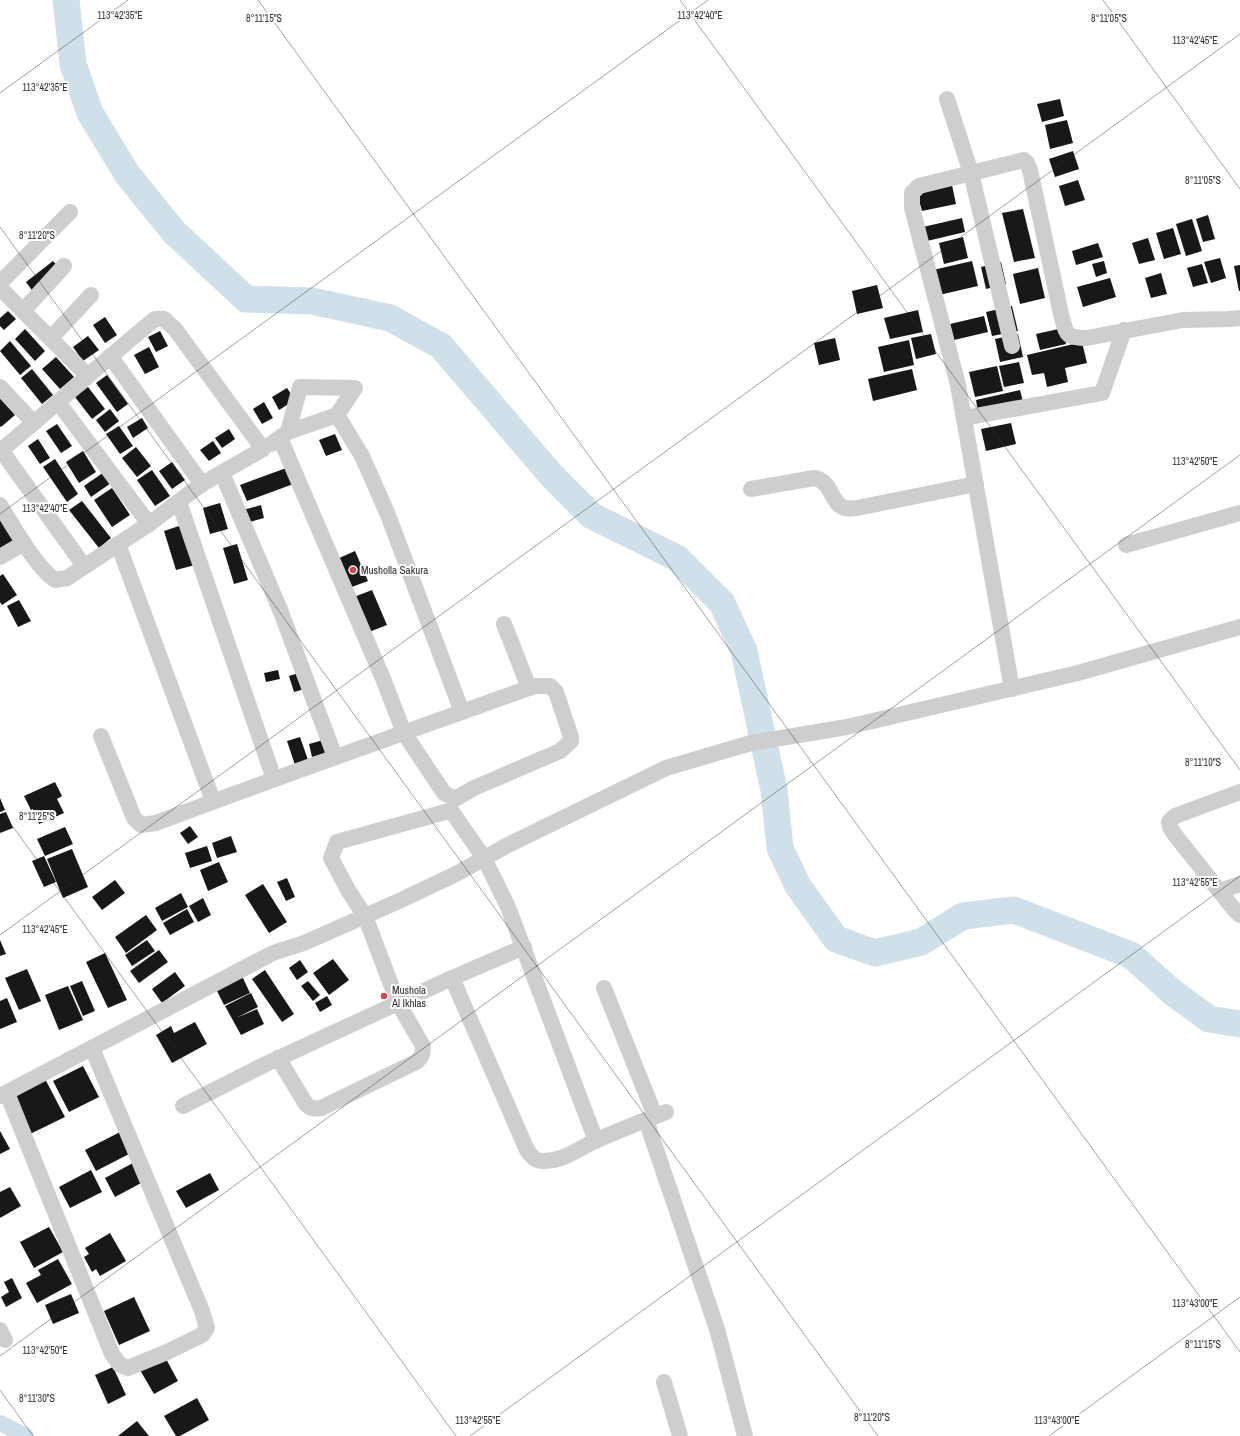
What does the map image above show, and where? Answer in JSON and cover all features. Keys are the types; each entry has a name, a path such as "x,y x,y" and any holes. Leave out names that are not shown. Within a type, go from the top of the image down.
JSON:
{"street":[{"path":"947,98 971,173 1012,346"},
{"path":"1012,689 958,385 912,208 912,192 919,186 1024,160 1030,170 1061,314 1067,334 1073,338 1087,338 1183,320 1240,318"},
{"path":"0,283 70,212"},
{"path":"23,311 64,266"},
{"path":"0,288 88,375"},
{"path":"51,338 91,295"},
{"path":"84,566 0,451 155,319 164,319 175,328 263,449"},
{"path":"964,418 1102,394 1124,330"},
{"path":"110,356 202,484"},
{"path":"0,387 34,423"},
{"path":"0,505 24,543 48,575 55,580 67,578 149,524 202,484 263,449 284,435 337,415 355,388 300,387 284,435 404,733 444,793 455,799 474,788 560,751 571,742 571,737 556,692 550,686 536,686 529,688 404,733 335,757 156,822 141,825 134,818 101,736"},
{"path":"58,402 149,524"},
{"path":"337,415 362,456 388,515 462,712"},
{"path":"222,473 281,612 335,757"},
{"path":"752,489 814,478 820,479 825,481 841,507 846,509 976,484"},
{"path":"180,502 274,779"},
{"path":"1126,545 1240,513"},
{"path":"0,557 24,543"},
{"path":"118,544 212,802"},
{"path":"504,624 529,688"},
{"path":"92,1048 202,1311 207,1328 202,1335 167,1352 128,1368 120,1365 112,1354 3,1094 273,953 304,943 456,874 484,858 666,768 751,743 847,727 1078,673 1240,627"},
{"path":"1240,792 1175,816 1170,822 1170,827 1175,835 1240,915"},
{"path":"278,1058 306,1104 310,1108 314,1109 321,1108 416,1062 421,1058 423,1054 423,1046 398,1003 365,916 348,890 331,858 337,842 449,811 452,812 484,858 508,907 596,1140"},
{"path":"1220,891 1240,884"},
{"path":"184,1106 278,1058 452,978 524,947"},
{"path":"452,978 527,1150 533,1159 542,1161 556,1160 574,1154 596,1140 656,1116"},
{"path":"604,988 656,1116 717,1330 745,1436"},
{"path":"664,1382 680,1436"}],"building":[{"path":"1060,99 1064,116 1042,122 1037,104"},
{"path":"1067,120 1073,143 1050,149 1045,125"},
{"path":"1073,151 1079,169 1055,177 1049,159"},
{"path":"1078,180 1085,200 1065,206 1059,186"},
{"path":"952,185 956,204 922,211 917,193"},
{"path":"1023,209 1035,258 1014,262 1002,213"},
{"path":"1208,215 1215,239 1203,242 1196,219"},
{"path":"962,218 965,232 927,241 923,227"},
{"path":"1192,219 1202,251 1186,256 1176,224"},
{"path":"1173,228 1181,254 1164,259 1156,233"},
{"path":"963,237 968,258 944,264 939,243"},
{"path":"1148,238 1155,260 1139,264 1132,243"},
{"path":"1098,243 1103,257 1076,265 1072,251"},
{"path":"1220,258 1226,278 1211,283 1204,262"},
{"path":"53,261 62,271 34,293 26,282"},
{"path":"972,261 978,286 939,295 933,270"},
{"path":"1104,261 1107,273 1096,277 1092,264"},
{"path":"1001,262 1006,284 986,289 981,267"},
{"path":"1202,264 1208,283 1193,287 1187,268"},
{"path":"1240,265 1240,291 1239,291 1234,266"},
{"path":"1038,268 1045,298 1020,304 1013,274"},
{"path":"1161,273 1167,294 1151,298 1145,278"},
{"path":"1110,278 1116,297 1083,307 1077,287"},
{"path":"877,285 883,308 857,314 852,291"},
{"path":"1012,306 1018,331 992,336 986,312"},
{"path":"918,310 923,332 890,339 884,318"},
{"path":"8,311 16,319 4,330 0,326 0,318"},
{"path":"984,316 988,332 954,340 950,324"},
{"path":"105,317 117,335 105,343 93,325"},
{"path":"1063,328 1066,344 1040,350 1036,334"},
{"path":"25,329 45,351 35,361 15,339"},
{"path":"160,331 168,346 156,352 148,337"},
{"path":"931,334 936,354 916,359 911,338"},
{"path":"1018,334 1023,357 1000,362 995,339"},
{"path":"88,336 99,350 83,361 73,347"},
{"path":"835,338 840,360 819,365 814,343"},
{"path":"909,340 914,365 884,372 878,347"},
{"path":"10,341 31,366 20,375 0,351"},
{"path":"1082,342 1087,363 1065,368 1068,382 1047,387 1044,373 1032,375 1027,355"},
{"path":"149,347 159,367 145,374 134,355"},
{"path":"56,357 74,377 60,389 42,369"},
{"path":"1019,362 1024,383 1004,387 999,366"},
{"path":"997,366 1003,391 975,397 969,372"},
{"path":"32,369 53,395 42,404 21,378"},
{"path":"912,369 917,390 873,401 868,379"},
{"path":"107,375 128,404 117,412 96,383"},
{"path":"88,387 105,409 92,419 75,397"},
{"path":"287,388 295,400 279,410 272,397"},
{"path":"1020,390 1023,402 978,412 976,400"},
{"path":"0,398 15,415 1,427 0,426"},
{"path":"264,402 273,418 262,424 253,409"},
{"path":"110,409 119,421 105,432 96,420"},
{"path":"142,418 148,428 133,438 127,427"},
{"path":"1011,423 1016,444 986,451 981,429"},
{"path":"57,424 72,446 61,453 46,431"},
{"path":"119,426 133,446 120,454 106,434"},
{"path":"229,429 235,439 222,448 215,438"},
{"path":"335,434 342,450 326,456 319,440"},
{"path":"38,439 50,458 40,464 28,446"},
{"path":"213,441 221,453 209,461 200,450"},
{"path":"136,447 151,466 137,477 122,458"},
{"path":"83,451 96,472 79,483 66,462"},
{"path":"55,459 78,494 67,502 43,467"},
{"path":"172,462 185,480 172,489 159,471"},
{"path":"289,467 296,483 247,501 240,485"},
{"path":"152,470 170,496 155,506 137,480"},
{"path":"104,472 111,483 91,497 84,486"},
{"path":"112,488 130,515 112,527 94,500"},
{"path":"82,501 111,538 99,548 69,510"},
{"path":"220,503 228,529 210,534 203,508"},
{"path":"261,505 264,518 246,523 243,510"},
{"path":"0,520 19,545 0,551"},
{"path":"182,525 195,565 176,570 164,531"},
{"path":"237,544 248,580 234,584 223,548"},
{"name":"Musholla Sakura","path":"355,551 368,581 349,588 337,559"},
{"path":"3,574 17,595 2,605 0,602 0,576"},
{"path":"372,590 387,625 369,632 354,597"},
{"path":"19,600 31,621 18,627 7,606"},
{"path":"278,670 280,679 266,682 264,673"},
{"path":"302,672 308,688 294,692 289,676"},
{"path":"300,737 308,760 295,765 287,741"},
{"path":"327,739 330,752 312,757 309,744"},
{"path":"55,782 62,796 57,799 64,813 39,824 33,809 31,810 24,796"},
{"path":"0,798 5,810 0,812"},
{"path":"6,812 13,828 0,833 0,814"},
{"path":"190,826 198,837 188,844 180,833"},
{"path":"65,827 73,844 45,856 37,839"},
{"path":"231,836 237,852 217,858 212,843"},
{"path":"207,846 212,861 190,868 185,853"},
{"path":"72,849 88,887 63,898 47,859"},
{"path":"44,856 56,882 44,887 32,861"},
{"path":"219,862 228,882 208,891 200,870"},
{"path":"287,878 295,897 286,901 277,882"},
{"path":"115,880 125,893 102,910 92,897"},
{"path":"263,884 287,922 269,933 245,895"},
{"path":"181,893 188,907 162,921 155,908"},
{"path":"203,898 211,915 198,922 189,906"},
{"path":"187,909 194,922 170,935 163,923"},
{"path":"146,915 157,930 126,953 115,937"},
{"path":"0,940 6,954 0,956"},
{"path":"147,940 155,951 132,966 125,955"},
{"path":"159,950 168,962 139,983 130,971"},
{"path":"105,953 127,1000 108,1008 86,962"},
{"path":"333,959 349,980 329,995 313,973"},
{"path":"300,960 308,972 297,980 289,968"},
{"path":"27,969 41,1001 19,1010 5,978"},
{"path":"265,970 294,1014 282,1022 252,979"},
{"path":"175,972 185,986 162,1003 152,989"},
{"path":"242,976 250,993 224,1005 216,989"},
{"path":"82,981 95,1011 83,1016 70,986"},
{"path":"308,981 320,995 313,1001 301,986"},
{"path":"68,986 83,1020 59,1030 45,995"},
{"path":"251,993 258,1007 236,1018 257,1009 264,1024 241,1035 225,1006"},
{"path":"327,996 332,1005 320,1012 315,1003"},
{"path":"7,998 17,1022 0,1029 0,1001"},
{"path":"195,1022 207,1044 172,1063 156,1035 171,1026 174,1033"},
{"path":"83,1066 99,1097 69,1112 53,1081"},
{"path":"44,1077 65,1117 30,1134 9,1094"},
{"path":"0,1131 10,1149 0,1154"},
{"path":"122,1131 133,1152 96,1171 85,1150"},
{"path":"133,1163 143,1182 115,1197 105,1178"},
{"path":"91,1170 102,1192 70,1208 59,1187"},
{"path":"210,1173 219,1190 186,1208 176,1191"},
{"path":"10,1187 21,1206 0,1218 0,1192"},
{"path":"49,1227 63,1252 34,1268 20,1242"},
{"path":"110,1233 126,1261 100,1276 96,1269 92,1272 84,1257 89,1254 85,1248"},
{"path":"58,1259 72,1284 37,1303 26,1283 41,1275 38,1270"},
{"path":"12,1278 22,1298 6,1307 1,1297 9,1292 4,1282"},
{"path":"71,1294 79,1313 53,1324 45,1305"},
{"path":"134,1297 150,1331 119,1345 104,1311"},
{"path":"165,1357 178,1381 154,1394 140,1370"},
{"path":"113,1367 126,1395 108,1404 95,1375"},
{"path":"197,1398 209,1420 180,1436 176,1436 164,1416"},
{"path":"137,1421 149,1436 118,1436"}],"waterway":[{"path":"66,0 73,64 90,113 127,174 174,232 246,299 312,301 390,318 441,346 552,476 592,516 677,558 722,603 744,651 774,790 780,848 798,886 836,939 875,953 921,942 963,916 1014,910 1131,955 1172,992 1209,1019 1240,1024"},
{"path":"0,1423 26,1436"}],"place":[{"name":"Musholla Sakura","path":"353,570"},
{"name":"Mushola Al Ikhlas","path":"384,996"}]}
